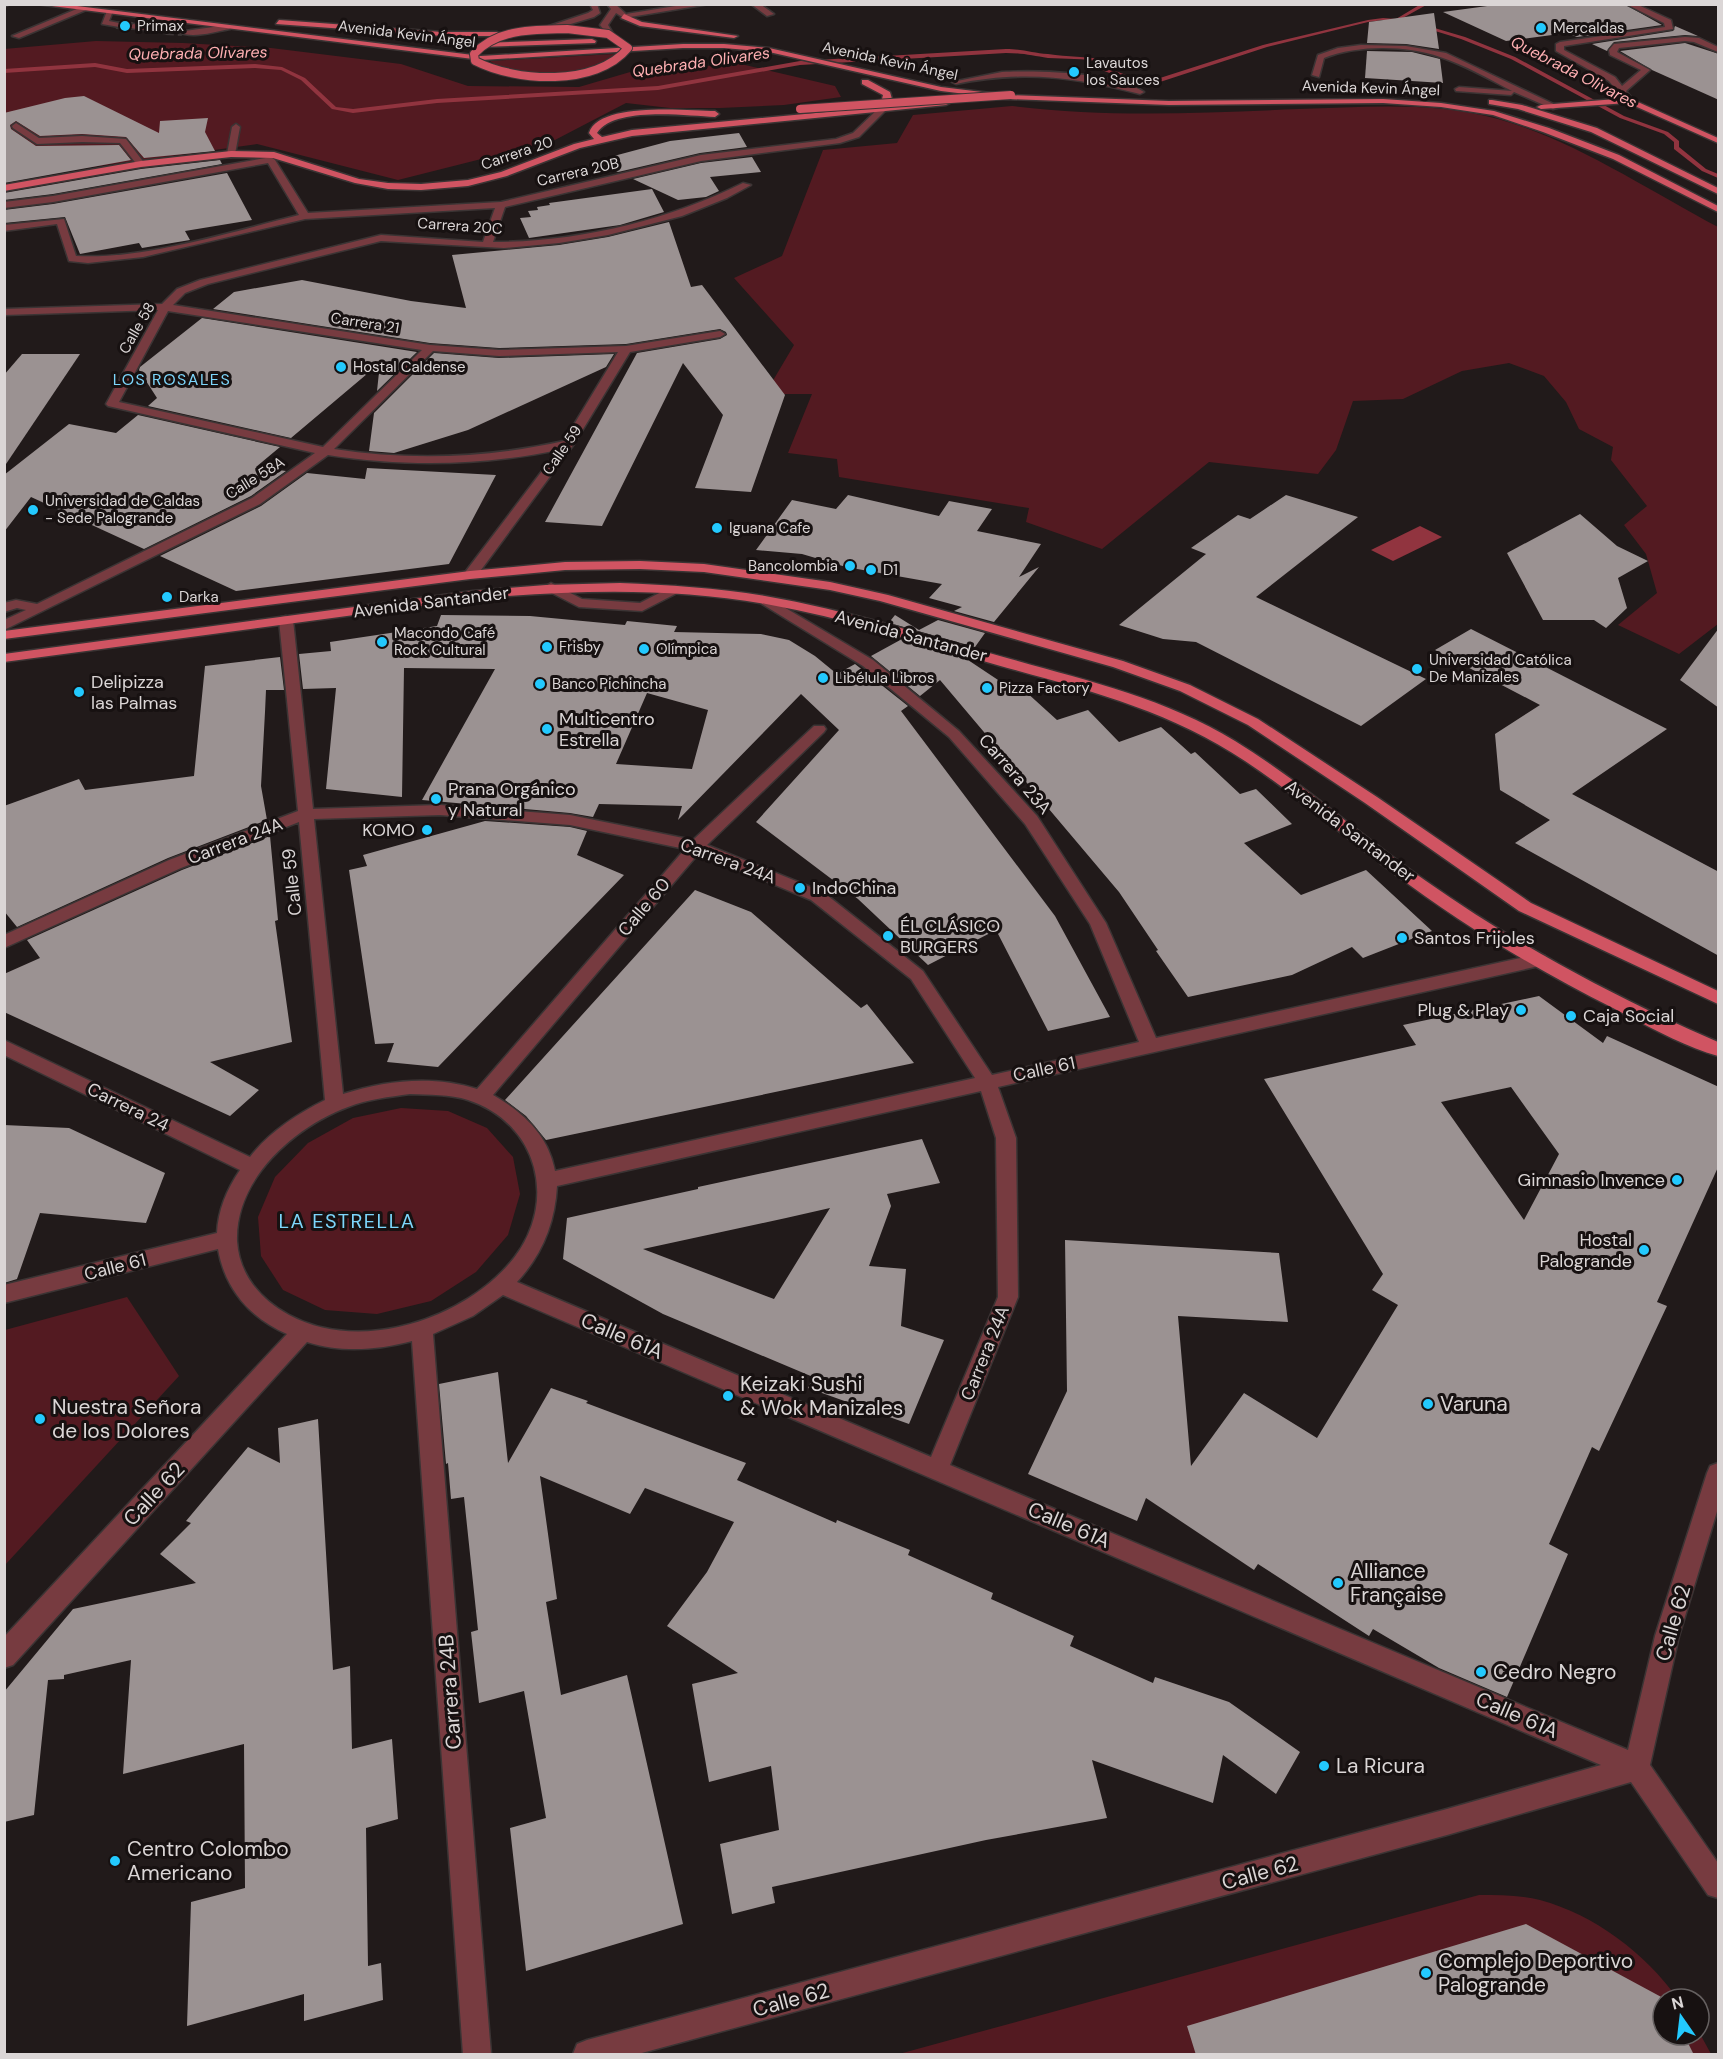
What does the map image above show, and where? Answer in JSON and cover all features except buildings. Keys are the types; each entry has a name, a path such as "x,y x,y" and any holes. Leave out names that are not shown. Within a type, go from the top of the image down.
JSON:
{"main road":[{"name":"Avenida Kevin Ángel","path":"39,4 481,58 683,46 724,46 769,50 941,89 1004,96 1169,103 1383,101 1441,105 1494,113 1546,130 1616,157 1719,208"},
{"path":"115,4 183,12"},
{"path":"624,16 640,24 745,38 669,38"},
{"name":"Avenida Kevin Ángel","path":"455,44 274,22 463,35 523,32"},
{"path":"229,28 294,41 360,50 475,61 497,72 544,76 578,73 660,54 726,54 782,61 857,80 937,94 1143,97 1261,92"},
{"path":"475,61 474,54 478,47 497,38 541,30 578,30 610,35 623,41 628,48 625,57 613,64"},
{"name":"Avenida Kevin Ángel","path":"474,45 635,39"},
{"name":"Avenida Kevin Ángel","path":"924,75 956,82 1026,90 1151,92"},
{"path":"857,80 887,94 888,99 883,109"},
{"name":"Avenida Kevin Ángel","path":"1448,95 1519,107 1561,119 1630,146 1719,191"},
{"path":"600,140 593,133 600,123 621,115 639,113 735,114 946,97 1004,96"},
{"name":"Carrera 20","path":"4,188 141,164 231,154 274,155 358,181 388,186 421,187 468,183 504,174 600,140 648,130 1004,96"},
{"path":"1519,107 1558,107 1629,100 1719,141"},
{"path":"1558,107 1561,119"},
{"path":"600,123 617,131 648,130"},
{"name":"Avenida Santander","path":"4,635 565,566 640,565 704,568 830,586 883,598 1118,664 1185,688 1253,722 1371,800 1525,908 1719,998"},
{"name":"Avenida Santander","path":"4,658 551,587 628,587 767,600 858,621 1116,693 1179,717 1226,742 1304,794 1418,883 1477,923 1539,960 1671,1029 1719,1049"}],"street":[{"path":"610,35 604,25 613,7 624,16 706,4"},
{"path":"754,4 770,14"},
{"path":"1629,4 1668,22 1669,29 1560,44 1560,51 1612,79 1629,100"},
{"path":"541,30 585,18 593,9"},
{"path":"16,36 82,10"},
{"path":"110,13 105,22 116,25"},
{"path":"150,28 169,20"},
{"path":"133,26 166,30"},
{"path":"183,32 205,32 229,28"},
{"path":"1623,90 1646,70 1613,53 1617,46 1685,39 1696,40 1719,50"},
{"path":"1316,75 1321,57 1338,50 1363,47 1428,51 1444,55 1519,93 1558,107"},
{"path":"956,82 977,77 1029,75 1090,78 1140,92"},
{"path":"1459,89 1519,93"},
{"name":"Carrera 20B","path":"4,228 61,221 72,259 88,260 143,254 305,216 501,205 701,158 837,141 856,135 883,109"},
{"path":"16,126 37,141 82,139 123,141 141,164"},
{"path":"231,154 236,127"},
{"path":"4,205 53,199 271,160 305,216"},
{"name":"Carrera 20C","path":"204,282 381,238 403,237 488,245 550,241 639,226 700,207 746,185"},
{"path":"488,245 501,205"},
{"name":"Calle 58","path":"204,282 181,291 165,307 112,404 325,451"},
{"name":"Carrera 21","path":"4,312 165,307 430,348 499,353 626,350 720,334"},
{"name":"Calle 58A","path":"4,626 256,501 325,451 430,348"},
{"name":"Calle 59","path":"471,576 568,444 626,350"},
{"path":"325,451 388,459 472,458 531,453 568,444"},
{"name":"Carrera 23A","path":"767,600 868,663 954,734 1031,820 1098,923 1150,1046"},
{"path":"4,608 16,604 40,609"},
{"name":"Calle 59","path":"285,620 335,1104"},
{"name":"Calle 60","path":"481,1097 696,846 819,729"},
{"name":"Carrera 24A","path":"4,942 175,864 305,814 440,810 570,820 696,846 817,896 917,975 987,1082 1006,1138 1008,1296 937,1469"},
{"name":"Calle 61","path":"549,1180 1539,960"},
{"name":"Carrera 24","path":"4,1047 252,1167"},
{"path":"410,1087 447,1089 481,1097 508,1112 529,1132 543,1154 549,1180 548,1205 539,1232 524,1258 501,1285 466,1310 422,1329 371,1339 340,1340 303,1332 268,1315 243,1290 230,1266 226,1239 230,1214 238,1190 252,1167 275,1142 303,1121 335,1104 372,1092 410,1087"},
{"name":"Calle 61","path":"4,1294 226,1239"},
{"name":"Calle 61A","path":"501,1285 1637,1767"},
{"name":"Carrera 24B","path":"422,1329 477,2055"},
{"name":"Calle 62","path":"4,1656 303,1332"},
{"name":"Calle 62","path":"587,2055 1447,1822 1637,1767 1667,1636 1719,1473"},
{"path":"1637,1767 1659,1802 1719,1885"}],"shaded area":[{"path":"96,41 271,48 401,64 468,86 579,87 637,70 741,64 835,86 841,97 784,105 720,108 670,108 626,103 553,141 398,180 257,144 5,179 4,49"},
{"path":"614,54 612,58 593,67 538,74 510,70 490,61"},
{"path":"1012,106 1084,112 1156,114 1399,106 1474,113 1526,128 1582,152 1718,227 1718,624 1679,654 1618,625 1657,593 1646,554 1624,525 1647,506 1611,460 1613,447 1579,429 1566,402 1544,376 1509,363 1462,371 1403,399 1353,401 1336,450 1318,474 1209,462 1102,549 1026,522 1029,508 839,477 837,459 788,453 812,394 765,394 794,345 734,278 782,256 823,150 897,143 913,115"},
{"path":"1420,526 1442,537 1393,561 1371,550"},
{"path":"401,1108 448,1111 487,1128 513,1157 520,1194 508,1235 476,1272 431,1301 377,1314 325,1310 283,1290 261,1256 258,1217 275,1177 308,1143 353,1118"},
{"path":"127,1297 179,1376 5,1565 5,1330"},
{"name":"Complejo Deportivo Palogrande","path":"1479,1895 1502,1895 1540,1900 1560,1907 1580,1915 1617,1938 1650,1966 1669,1987 1651,1987 1651,2047 1707,2047 1711,2054 899,2054"}],"waterway":[{"name":"Quebrada Olivares","path":"1398,19 1426,4"},
{"name":"Quebrada Olivares","path":"4,71 95,65 127,71 255,66 282,69 303,79 334,108 353,111 437,101 658,88 800,63 1006,51 1083,57 1103,61 1101,68 1128,78 1160,80 1265,46 1368,21 1383,19 1404,21"},
{"name":"Quebrada Olivares","path":"1421,25 1463,38 1513,58 1622,117 1666,133 1677,142 1676,148 1704,170 1718,176"}],"tunnel":[{"path":"116,25 133,26"},
{"path":"166,31 182,32"}],"place":[{"name":"Primax","path":"125,26"},
{"name":"Mercaldas","path":"1541,28"},
{"name":"Lavautos los Sauces","path":"1074,72"},
{"name":"Hostal Caldense","path":"341,367"},
{"name":"Universidad de Caldas - Sede Palogrande","path":"33,510"},
{"name":"Iguana Cafe","path":"717,528"},
{"name":"Bancolombia","path":"850,566"},
{"name":"D1","path":"871,570"},
{"name":"Darka","path":"167,597"},
{"name":"Macondo Café Rock Cultural","path":"382,642"},
{"name":"Frisby","path":"547,647"},
{"name":"Olímpica","path":"644,649"},
{"name":"Universidad Católica De Manizales","path":"1417,669"},
{"name":"Libélula Libros","path":"823,678"},
{"name":"Banco Pichincha","path":"540,684"},
{"name":"Pizza Factory","path":"987,688"},
{"name":"Delipizza las Palmas","path":"79,692"},
{"name":"Multicentro Estrella","path":"547,729"},
{"name":"Prana Orgánico y Natural","path":"436,799"},
{"name":"KOMO","path":"427,830"},
{"name":"IndoChina","path":"800,888"},
{"name":"ÉL CLÁSICO BURGERS","path":"888,936"},
{"name":"Santos Frijoles","path":"1402,938"},
{"name":"Plug & Play","path":"1521,1010"},
{"name":"Caja Social","path":"1571,1016"},
{"name":"Gimnasio Invence","path":"1677,1180"},
{"name":"Hostal Palogrande","path":"1644,1250"},
{"name":"Keizaki Sushi & Wok Manizales","path":"728,1396"},
{"name":"Varuna","path":"1428,1404"},
{"name":"Nuestra Señora de los Dolores","path":"40,1419"},
{"name":"Alliance Française","path":"1338,1583"},
{"name":"Cedro Negro","path":"1481,1672"},
{"name":"La Ricura","path":"1324,1766"},
{"name":"Centro Colombo Americano","path":"115,1861"},
{"name":"Complejo Deportivo Palogrande","path":"1426,1973"}],"district":[{"name":"LOS ROSALES","path":"172,379"},
{"name":"LA ESTRELLA","path":"347,1221"}]}
